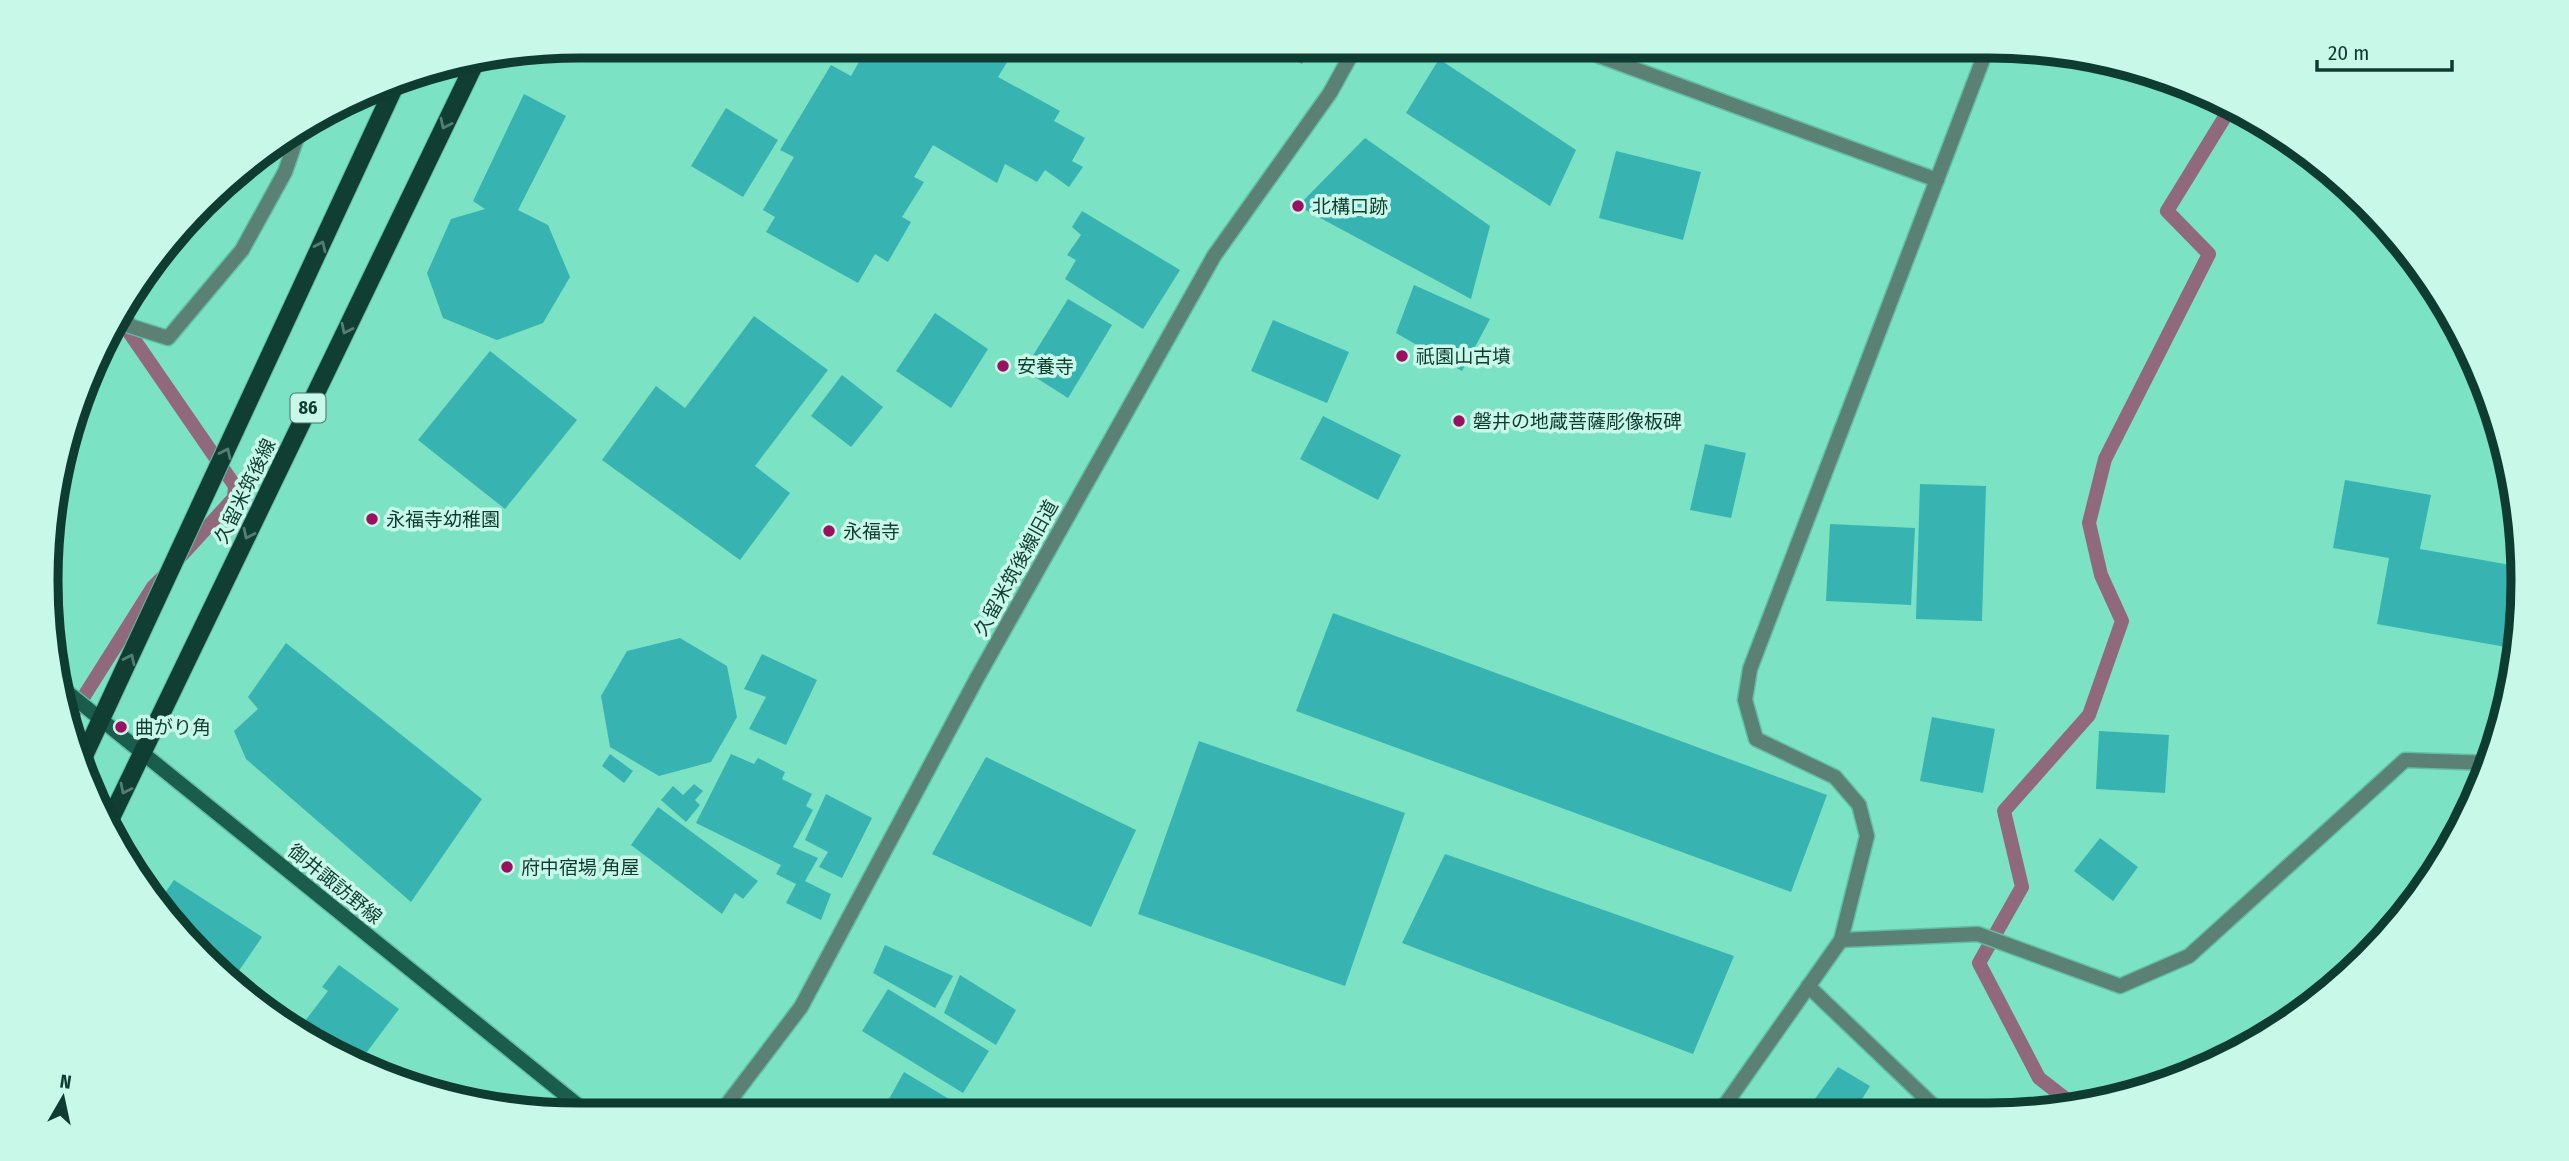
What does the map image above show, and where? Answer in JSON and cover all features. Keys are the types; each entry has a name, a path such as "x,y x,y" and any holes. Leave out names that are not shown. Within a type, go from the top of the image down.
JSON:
{"main road":[{"name":"久留米筑後線","path":"113,814 472,70"},
{"name":"久留米筑後線","path":"86,752 391,93"},
{"name":"御井諏訪野線","path":"71,696 575,1103"}],"street":[{"name":"久留米筑後線旧道","path":"728,1103 801,1007 977,678 1214,256 1330,93 1349,58"},
{"path":"1605,58 1937,180"},
{"path":"1726,1103 1840,940 1867,836 1859,805 1835,777 1756,739 1745,700 1750,669 1983,58"},
{"path":"127,321 130,326 168,338 242,250 285,172 295,143"},
{"path":"1840,940 1978,934 2120,986 2189,956 2405,760 2478,763"},
{"path":"1808,986 1931,1103"}],"building":[{"path":"857,58 928,58 933,61 934,58 1010,58 998,77 1060,111 1054,121 1085,138 1072,161 1083,167 1069,187 1045,170 1037,182 1005,164 997,183 933,145 914,177 924,182 902,217 911,222 888,262 875,254 858,283 766,232 775,217 763,210 794,157 780,150 831,65 851,76 860,60"},
{"path":"1290,58 1305,58 1302,64"},
{"path":"1439,59 1576,150 1550,206 1406,113"},
{"path":"524,94 566,116 518,210 548,225 570,277 543,323 497,340 443,318 427,273 451,219 485,209 473,201"},
{"path":"726,108 778,140 743,197 691,166"},
{"path":"1365,138 1490,226 1471,299 1298,206"},
{"path":"1616,151 1701,172 1683,240 1599,218"},
{"path":"1082,211 1180,270 1143,329 1065,279 1076,260 1067,255 1081,235 1072,227"},
{"path":"1414,285 1490,319 1462,371 1396,333"},
{"path":"1068,299 1112,325 1068,398 1024,370"},
{"path":"935,313 988,349 951,408 896,371"},
{"path":"754,316 828,370 755,466 790,493 740,560 602,460 656,386 685,408"},
{"path":"1273,320 1349,352 1327,403 1251,371"},
{"path":"490,351 577,420 505,509 418,440"},
{"path":"842,375 883,407 851,447 811,416"},
{"path":"1323,416 1401,455 1378,500 1300,459"},
{"path":"1705,444 1746,453 1731,518 1690,510"},
{"path":"2345,480 2431,495 2420,549 2511,565 2507,647 2377,624 2389,558 2333,548"},
{"path":"1920,484 1986,486 1982,621 1916,619"},
{"path":"1830,524 1915,528 1911,605 1826,601"},
{"path":"1333,613 1827,795 1791,892 1296,711"},
{"path":"680,638 727,666 737,717 711,762 659,776 610,747 601,696 627,651"},
{"path":"286,643 482,799 411,902 246,759 234,731 258,709 248,697"},
{"path":"762,654 817,680 786,745 749,729 766,697 744,689"},
{"path":"1932,717 1995,729 1983,793 1920,781"},
{"path":"2099,731 2169,735 2165,793 2096,789"},
{"path":"1199,741 1405,813 1345,986 1138,914"},
{"path":"610,754 633,771 624,783 602,766"},
{"path":"731,754 754,764 758,758 785,772 782,779 812,794 806,806 813,810 793,847 818,858 805,881 831,894 821,920 786,903 796,884 776,874 781,865 696,823"},
{"path":"986,757 1136,830 1091,927 932,854"},
{"path":"694,784 703,791 695,800 700,805 686,822 661,800 673,786 683,795"},
{"path":"826,794 872,818 842,878 819,867 828,852 805,840"},
{"path":"658,807 758,881 743,899 735,893 722,914 631,845"},
{"path":"2100,838 2138,867 2113,901 2074,871"},
{"path":"1445,854 1734,956 1693,1054 1402,943"},
{"path":"174,880 262,937 237,974 187,925 163,895"},
{"path":"885,945 953,976 935,1008 873,973"},
{"path":"339,965 399,1009 364,1056 303,1023 328,991 322,987"},
{"path":"960,975 1016,1010 996,1045 944,1013"},
{"path":"888,989 989,1051 963,1093 862,1031"},
{"path":"1838,1067 1870,1086 1860,1103 1812,1103"},
{"path":"904,1072 956,1103 887,1103"}],"waterway":[{"path":"2064,1098 2039,1078 1979,963 2022,887 2004,811 2089,715 2122,621 2101,575 2089,523 2105,459 2209,254 2167,211 2226,115"},
{"path":"125,326 235,486 234,498 180,557"},
{"path":"75,711 153,587 162,578"}],"place":[{"name":"北構口跡","path":"1298,206"},
{"name":"祇園山古墳","path":"1402,356"},
{"name":"安養寺","path":"1003,366"},
{"name":"磐井の地蔵菩薩彫像板碑","path":"1459,421"},
{"name":"永福寺幼稚園","path":"372,519"},
{"name":"永福寺","path":"829,531"},
{"name":"曲がり角","path":"121,727"},
{"name":"府中宿場 角屋","path":"507,867"}]}
